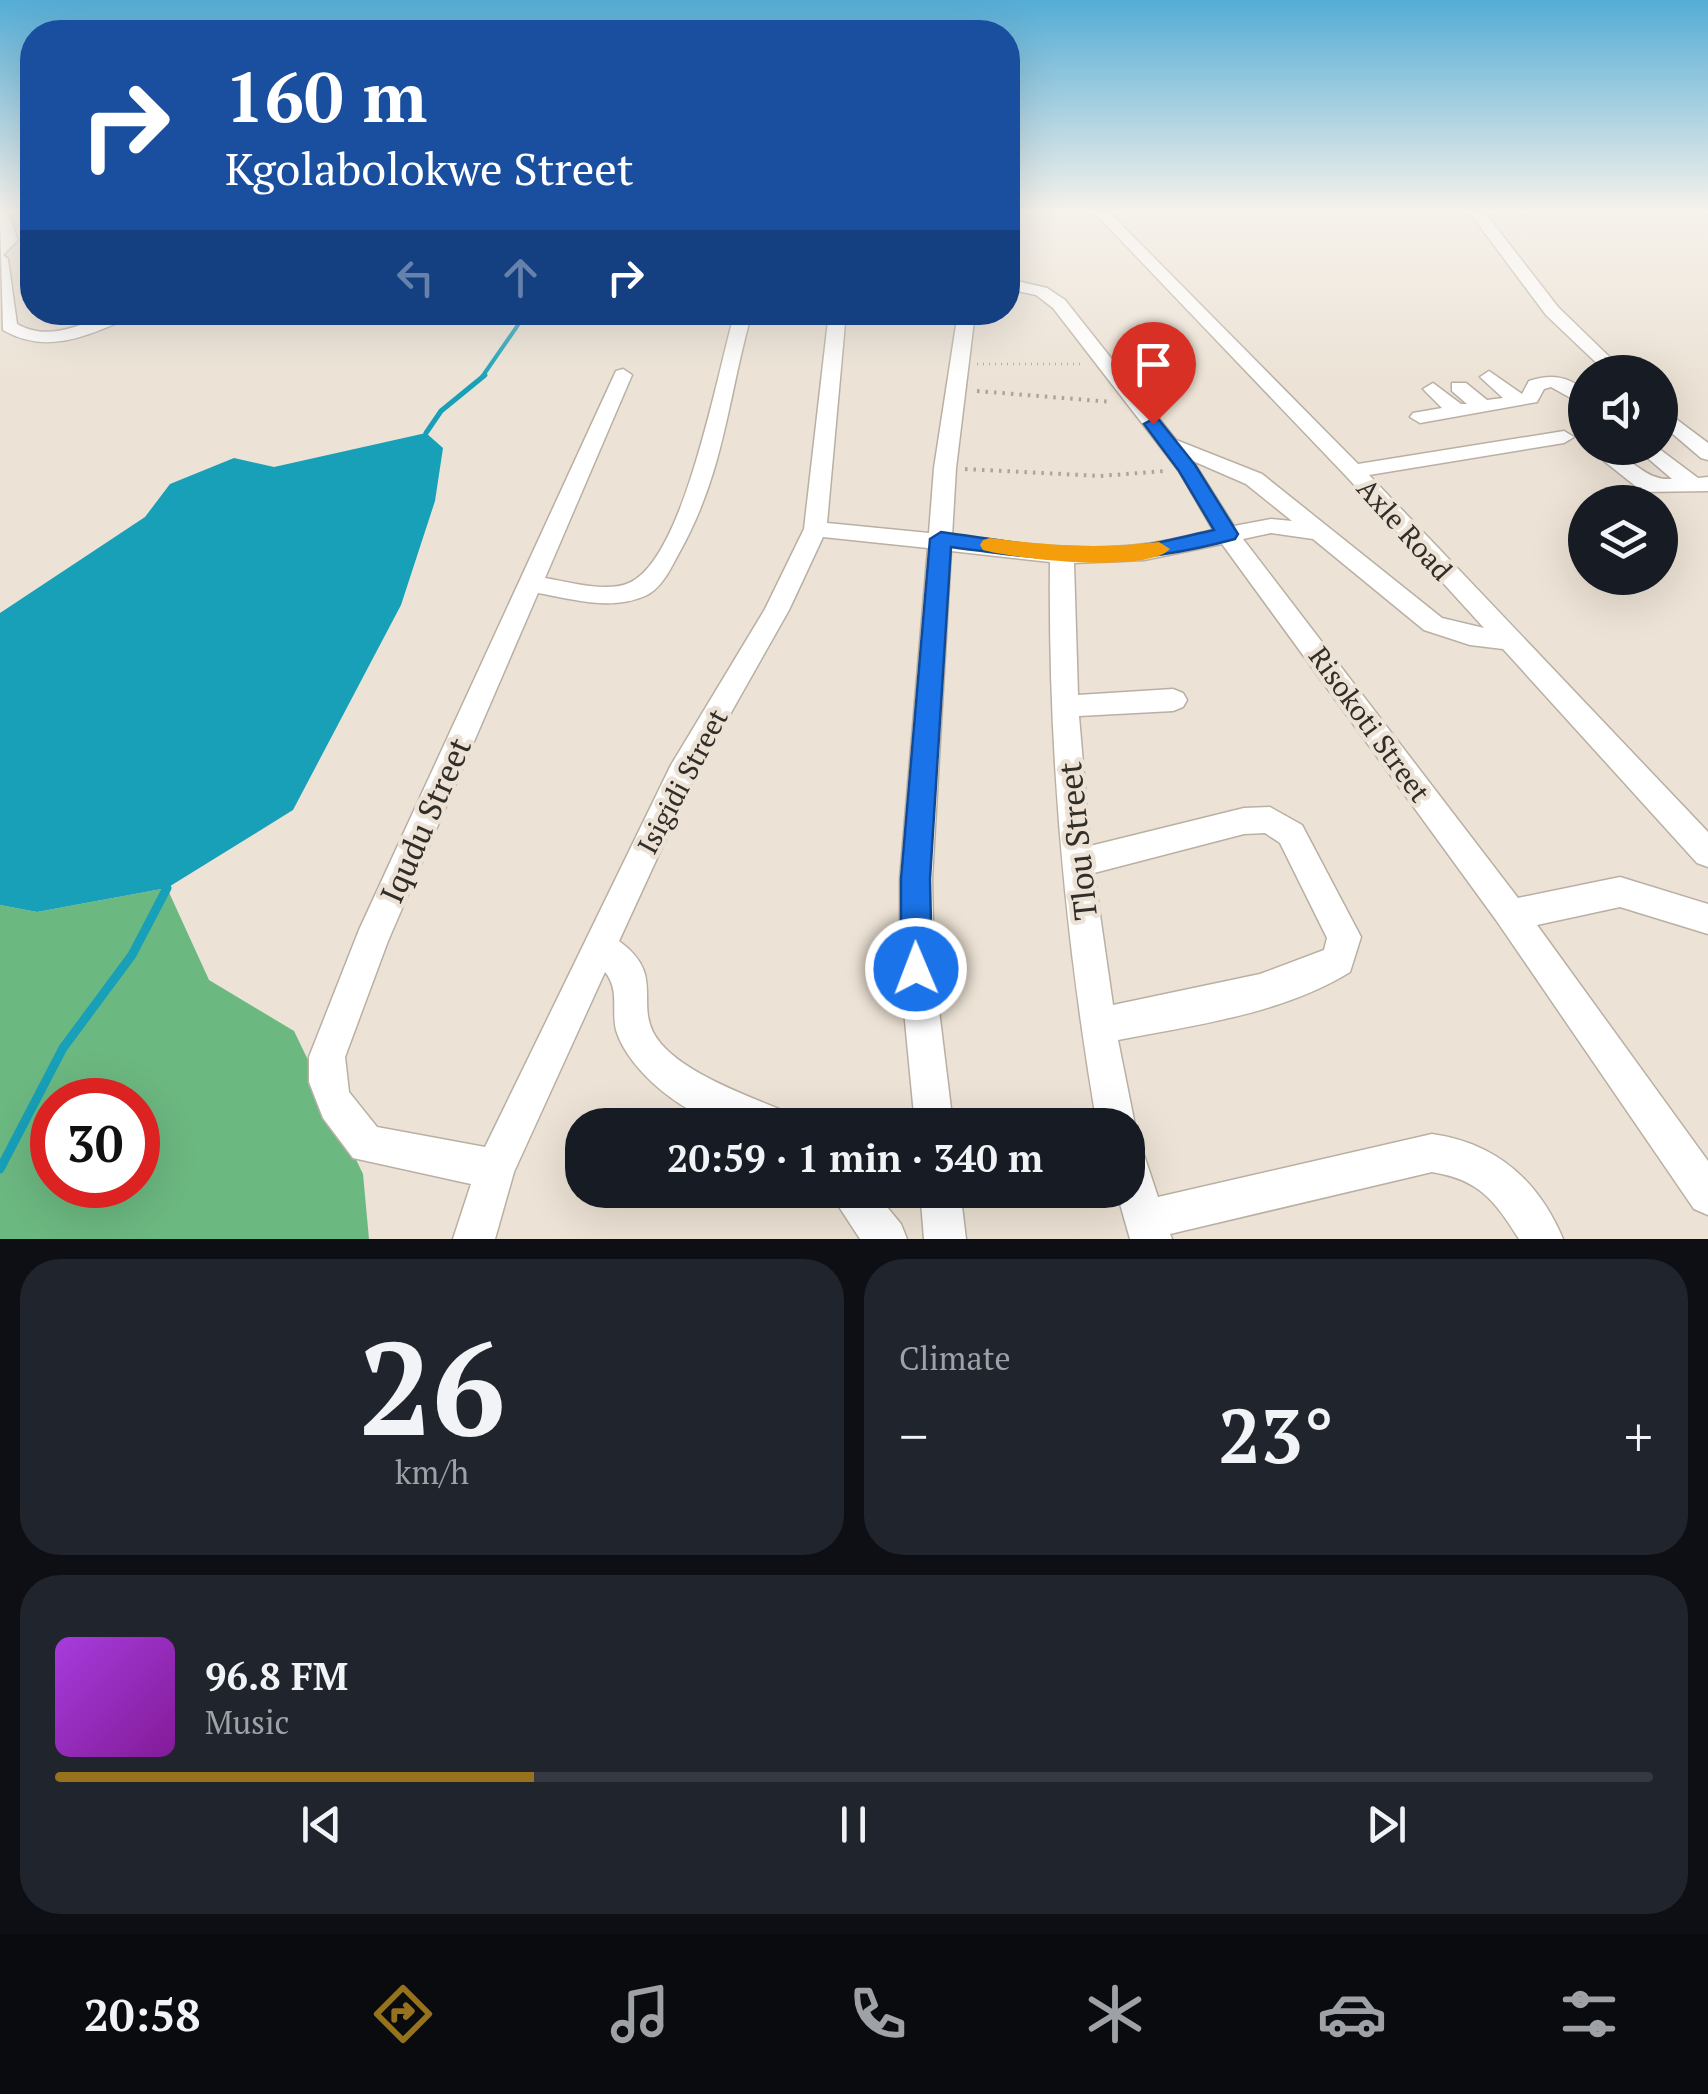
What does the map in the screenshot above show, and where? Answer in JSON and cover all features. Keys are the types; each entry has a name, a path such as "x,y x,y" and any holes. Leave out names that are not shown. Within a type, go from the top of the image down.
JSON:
{"street":[{"path":"1,267 9,326 30,339 58,338 92,325"},
{"name":"Axle Road","path":"1153,267 1352,471 1708,853"},
{"path":"1518,267 1552,311 1598,355"},
{"name":"Risokoti Street","path":"1020,285 1053,298 1188,469 1227,534 1330,667 1511,915 1708,1195"},
{"path":"532,584 624,593 646,585 654,576 678,533 714,442 741,325"},
{"name":"Isigidi Street","path":"474,1239 495,1170 681,774 778,610 815,529 837,325"},
{"path":"932,1108 916,969 916,879 945,468 966,325"},
{"name":"Iqudu Street","path":"495,1170 368,1144 334,1101 326,1067 371,941 623,375"},
{"path":"1488,378 1519,401"},
{"path":"1420,417 1530,398 1536,385 1548,380 1568,387"},
{"path":"1459,386 1483,407"},
{"path":"1432,389 1457,411"},
{"path":"1678,428 1708,454"},
{"path":"1352,471 1564,436"},
{"path":"1169,444 1246,474 1433,624 1470,636 1506,640"},
{"path":"1620,465 1651,487 1701,484"},
{"path":"1672,465 1701,484"},
{"path":"815,529 941,539 1062,555 1144,552 1271,526 1319,532"},
{"name":"Tlou Street","path":"1062,555 1064,706 1097,1026 1113,1108"},
{"path":"1064,706 1173,700"},
{"path":"1080,863 1244,821 1270,820 1291,834 1344,937 1338,960 1320,971 1213,1002 1097,1026"},
{"path":"1511,915 1620,892 1708,919"},
{"path":"599,946 620,960 630,977 632,1026 642,1049 673,1076 738,1108"},
{"path":"1148,1229 1432,1153 1468,1158 1499,1177 1542,1239"},
{"path":"862,1208 886,1239"},
{"path":"942,1208 945,1239"}],"path":[{"path":"960,376 1103,362"},
{"path":"960,376 1137,404"},
{"path":"945,468 1100,476 1188,469"}],"green space":[{"path":"167,888 209,980 294,1031 363,1174 369,1239 0,1239 0,905 37,912"}],"water":[{"path":"426,433 443,448 435,501 401,605 293,810 167,888 37,912 0,905 0,613 145,517 170,484 234,458 274,467"}],"waterway":[{"path":"482,377 518,325"},
{"path":"426,433 441,411 485,375"},
{"path":"0,1169 63,1048 132,955 167,888"}],"slow traffic":[{"path":"990,545 1062,555 1104,556 1159,549"}],"route":[{"path":"916,969 916,879 941,539 1062,555 1104,556 1144,552 1227,534 1188,469 1153,424"}]}
